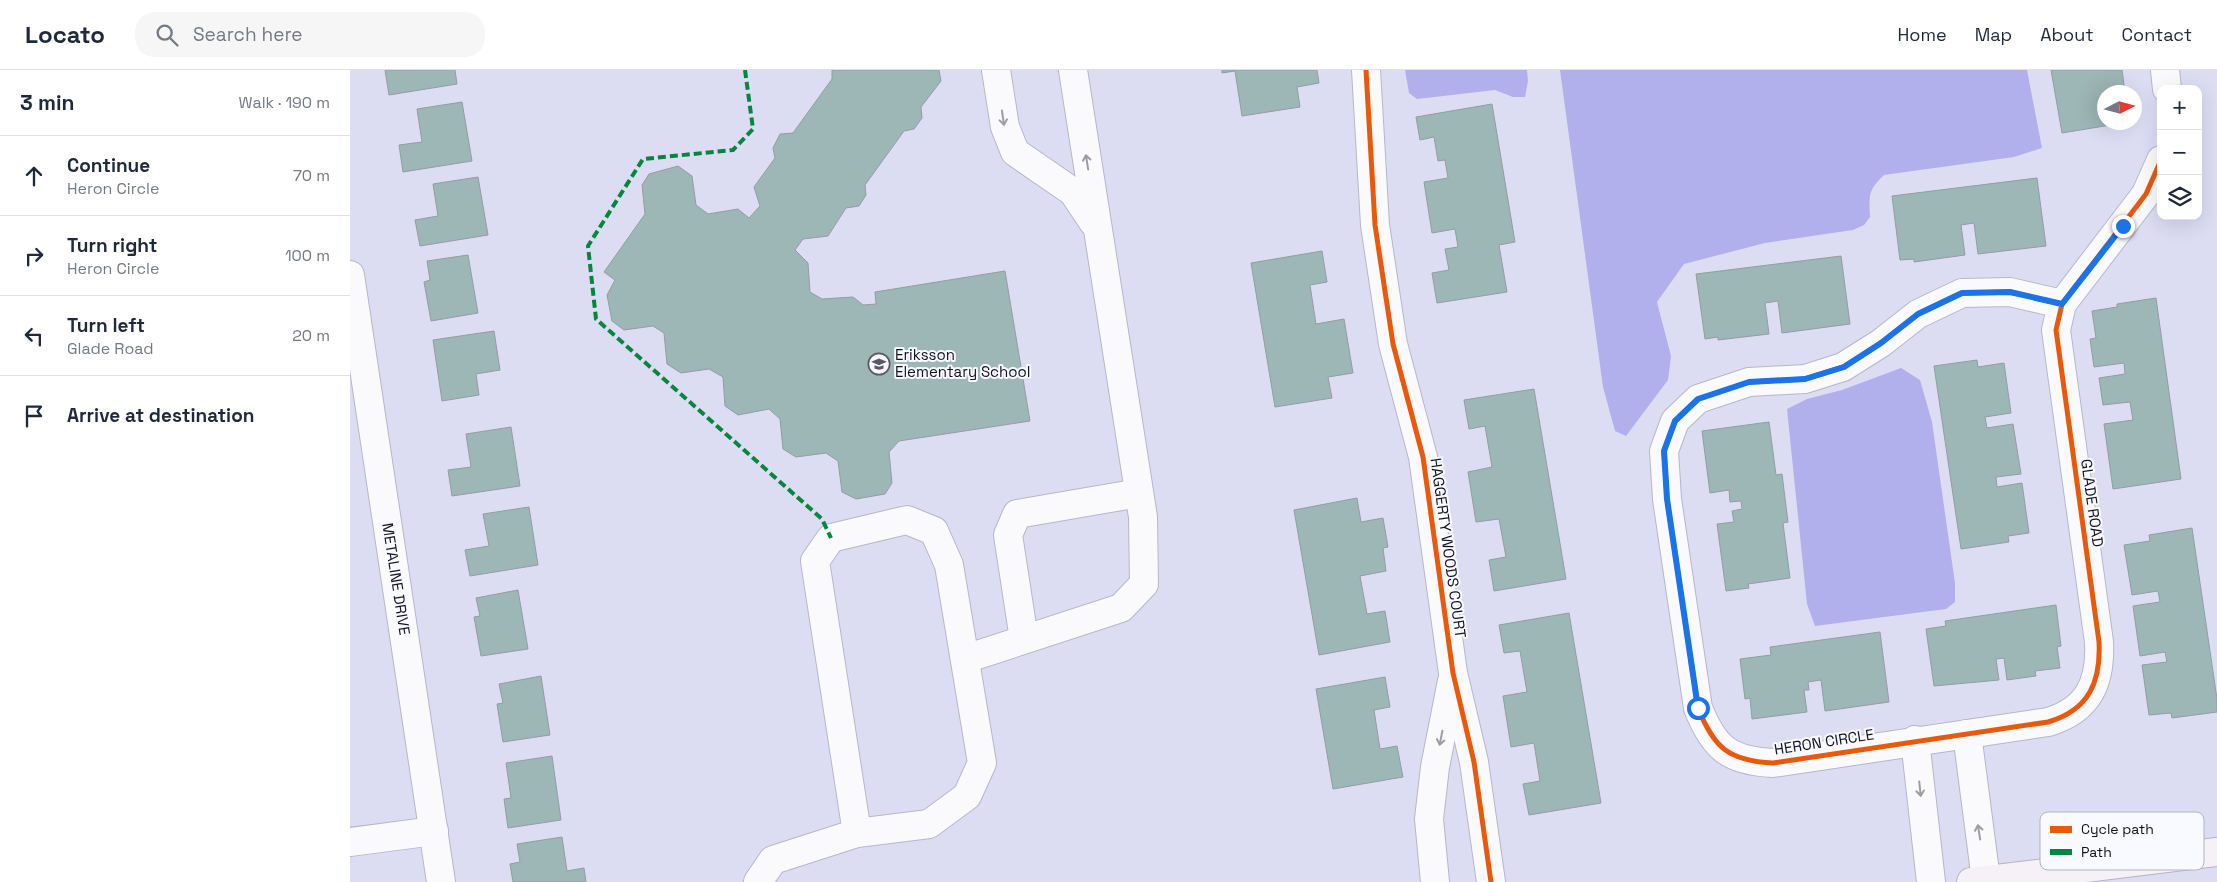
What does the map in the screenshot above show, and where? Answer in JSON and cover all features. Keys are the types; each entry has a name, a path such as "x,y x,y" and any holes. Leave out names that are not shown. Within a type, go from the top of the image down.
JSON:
{"main road":[{"path":"2204,854 2217,852"},
{"path":"1979,881 2069,870"}],"street":[{"path":"996,70 1005,127 1015,152 1073,192 1097,228"},
{"path":"966,659 1121,608 1144,584 1143,517 1073,70"},
{"name":"HAGGERTY WOODS COURT","path":"1366,70 1375,225 1393,344 1423,457 1453,672 1474,762 1490,882"},
{"path":"2165,70 2167,85"},
{"name":"GLADE ROAD","path":"1915,740 1967,734 2060,719 2071,713 2087,698 2098,673 2099,642 2056,330 2062,304 2146,194 2157,169"},
{"name":"METALINE DRIVE","path":"350,276 362,440 434,831 441,882"},
{"name":"HERON CIRCLE","path":"1915,740 1773,763 1752,762 1736,757 1721,748 1707,730 1698,708 1667,499 1664,451 1675,421 1698,399 1749,382 1805,379 1844,367 1881,343 1918,314 1962,293 2010,292 2062,304"},
{"path":"1024,639 1008,535 1017,514 1139,493"},
{"path":"758,882 773,860 857,833 928,824 967,796 982,763 949,565 934,531 907,520 831,538 815,561 857,833"},
{"name":"HAGGERTY WOODS COURT","path":"1435,882 1429,819 1435,767 1453,672"},
{"path":"1967,734 1979,881"},
{"path":"1915,740 1931,882"},
{"path":"350,842 434,831"}],"shaded area":[{"path":"1405,70 1527,70 1528,81 1525,97 1513,97 1495,90 1417,99 1409,93"},
{"path":"1560,70 2027,70 2042,148 2014,157 1884,175 1872,189 1870,217 1864,225 1853,230 1765,243 1684,264 1657,302 1671,356 1668,380 1626,436 1615,431 1603,387"},
{"path":"1901,368 1920,380 1932,422 1955,583 1955,602 1946,609 1815,626 1807,604 1787,409 1807,399 1842,390"}],"building":[{"path":"385,70 455,70 457,84 389,95"},
{"name":"Eriksson Elementary School","path":"832,70 939,70 941,81 921,107 922,118 914,129 904,131 865,185 866,195 859,206 846,208 828,236 803,239 795,250 808,263 810,292 822,299 853,297 863,305 876,304 875,292 1005,271 1030,421 899,441 889,452 892,483 885,494 856,499 842,492 838,461 826,453 796,457 783,449 780,419 769,409 738,415 725,406 723,377 709,369 681,373 667,364 664,333 653,326 624,330 612,321 607,295 615,280 604,272 645,214 642,185 649,174 678,166 692,176 696,205 708,214 738,209 749,218 760,206 754,187 775,158 773,148 780,134 793,133 832,79"},
{"path":"1222,70 1317,70 1319,83 1297,87 1300,107 1242,116 1235,71 1222,73"},
{"path":"2051,70 2122,70 2124,85 2097,85 2097,127 2062,133"},
{"path":"462,102 472,161 403,172 399,145 422,142 417,109"},
{"path":"1492,104 1515,242 1499,245 1507,292 1437,303 1432,273 1449,270 1445,249 1458,247 1455,229 1432,233 1424,182 1448,178 1445,160 1438,161 1434,137 1420,140 1416,117"},
{"path":"478,177 488,235 420,246 415,220 438,216 433,184"},
{"path":"2037,178 2046,246 1978,254 1974,223 1961,225 1965,255 1914,262 1914,259 1900,260 1892,196"},
{"path":"1322,251 1327,282 1310,285 1316,324 1344,319 1353,373 1328,377 1332,398 1275,407 1251,263"},
{"path":"468,255 478,313 431,321 424,282 430,280 427,261"},
{"path":"1841,256 1850,324 1782,333 1778,301 1765,303 1769,334 1718,340 1718,337 1705,339 1696,274"},
{"path":"2156,298 2181,479 2113,489 2104,424 2133,420 2130,402 2103,405 2099,378 2125,374 2124,363 2094,367 2090,339 2096,338 2092,311 2117,307 2117,304"},
{"path":"494,331 500,370 476,374 479,395 442,401 433,340"},
{"path":"1977,360 1978,367 2004,363 2011,413 1985,417 1987,428 2013,424 2021,474 1996,477 1997,487 2022,483 2029,533 2008,536 2009,542 1961,549 1934,366"},
{"path":"1534,389 1566,579 1494,591 1489,560 1506,557 1499,519 1476,522 1468,472 1492,467 1485,426 1469,429 1464,400"},
{"path":"1769,422 1776,475 1782,474 1788,522 1783,523 1790,578 1748,584 1749,588 1726,591 1717,524 1734,522 1732,511 1742,509 1741,501 1730,502 1729,490 1710,493 1702,431"},
{"path":"511,427 520,486 452,496 448,470 471,467 466,434"},
{"path":"1357,498 1361,522 1383,518 1388,547 1383,548 1386,571 1360,576 1367,614 1385,611 1390,642 1319,655 1294,510"},
{"path":"529,507 538,565 470,576 465,550 489,546 483,514"},
{"path":"2192,528 2217,699 2217,712 2172,718 2171,713 2149,715 2142,665 2167,662 2165,652 2140,656 2133,606 2160,602 2158,591 2132,595 2124,545 2150,541 2149,535"},
{"path":"518,590 528,649 481,656 474,617 480,616 476,598"},
{"path":"2056,605 2061,646 2057,647 2060,668 2035,671 2036,676 2007,680 2004,658 1996,659 1999,680 1934,686 1926,629 1946,626 1945,621"},
{"path":"1569,613 1601,803 1529,815 1523,784 1540,781 1534,743 1511,747 1503,696 1527,692 1520,651 1504,653 1499,625"},
{"path":"1880,632 1889,702 1825,711 1821,680 1808,682 1809,690 1804,690 1807,712 1752,719 1750,698 1745,699 1740,659 1771,655 1770,647"},
{"path":"541,676 550,735 503,742 497,704 503,703 499,684"},
{"path":"1385,677 1390,707 1374,710 1380,749 1397,746 1403,777 1333,789 1316,689"},
{"path":"552,756 561,820 508,828 504,799 511,798 506,763"},
{"path":"562,837 567,871 584,868 586,882 513,882 510,864 520,862 517,844"}],"marked path":[{"path":"745,70 753,129 733,150 643,159 588,246 596,319 822,519 831,538"}],"cycle path":[{"path":"1366,70 1375,225 1393,344 1423,457 1453,673 1474,762 1491,882"},
{"path":"2062,304 2146,194 2157,169"},
{"path":"2010,292 2062,304 2056,330 2099,642 2098,670 2095,682 2083,702 2062,717 2048,722 1773,763 1745,759 1725,750 1710,733 1698,708 1667,499 1664,451 1675,421 1698,399 1749,382 1805,379 1843,367 1881,343 1918,314 1962,293 2010,292"}],"place":[{"name":"Eriksson Elementary School","path":"879,364"}],"route":[{"path":"1698,708 1667,499 1664,451 1675,421 1698,399 1749,382 1805,379 1844,367 1881,343 1918,314 1962,293 2010,292 2062,304 2123,226"}]}
